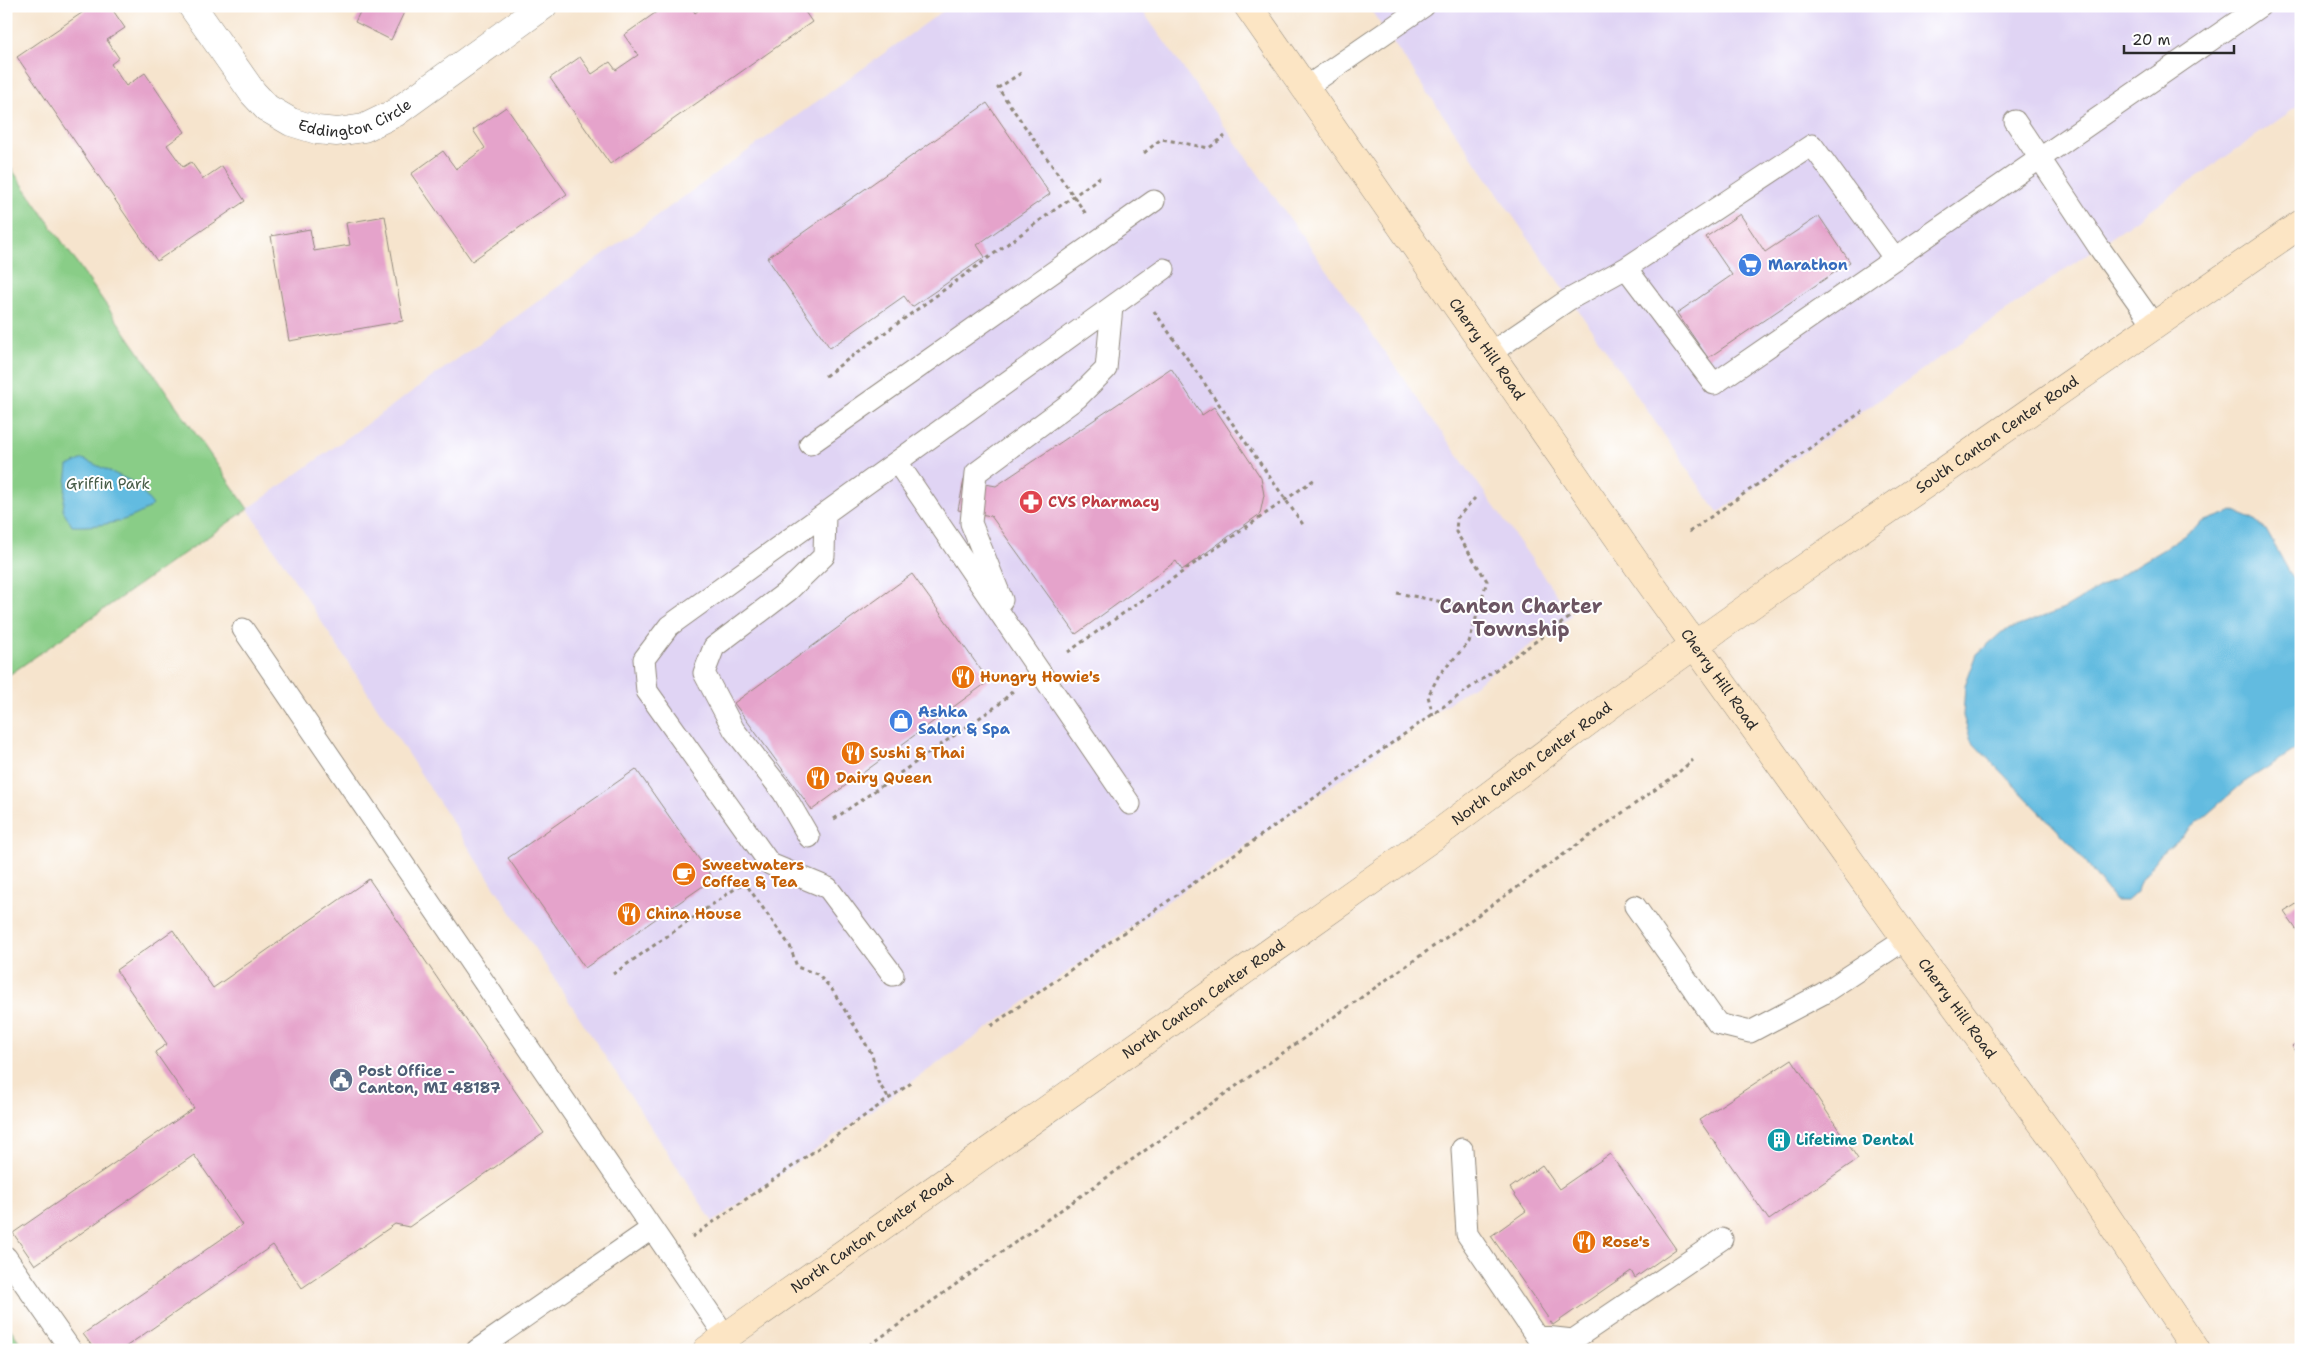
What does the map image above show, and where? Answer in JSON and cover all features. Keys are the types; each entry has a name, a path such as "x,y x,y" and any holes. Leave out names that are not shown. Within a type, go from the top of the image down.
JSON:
{"main road":[{"name":"Cherry Hill Road","path":"1248,6 1489,354 1695,644 1906,939 2067,1157 2196,1350"},
{"name":"South Canton Center Road","path":"1695,644 2301,224"},
{"name":"North Canton Center Road","path":"717,1343 1443,830 1695,644"}],"street":[{"name":"Eddington Circle","path":"192,6 253,93 267,108 290,122 317,130 337,132 364,128 395,113 543,6"}],"lane":[{"path":"1305,88 1424,6"},
{"path":"1626,268 1714,384 2260,6"},
{"path":"2015,121 2154,325"},
{"path":"1489,354 1568,300 1626,268 1812,145 1895,259"},
{"path":"810,444 1154,201"},
{"path":"893,975 828,888 770,864 647,692 644,659 669,626 1164,269"},
{"path":"1016,636 971,523 976,474 1078,398 1106,369 1112,307"},
{"path":"897,462 1130,804"},
{"path":"809,836 783,792 734,730 704,673 714,646 788,591 824,556 825,514"},
{"path":"243,629 669,1254 717,1343"},
{"path":"1635,906 1718,1024 1750,1032 1822,994 1906,939"},
{"path":"1462,1149 1467,1234 1536,1336 1572,1340 1722,1239"},
{"path":"477,1350 651,1229"},
{"path":"6,1257 71,1350"}],"path":[{"path":"1021,73 998,88 1090,221"},
{"path":"1144,152 1162,139 1210,148 1225,136"},
{"path":"825,376 1100,177"},
{"path":"1151,307 1304,526"},
{"path":"1689,532 1863,411"},
{"path":"1068,652 1287,501 1315,479"},
{"path":"1433,716 1428,696 1439,675 1469,642 1487,581 1456,532 1457,518 1476,498"},
{"path":"1397,593 1479,609"},
{"path":"991,1026 1433,716 1593,601"},
{"path":"827,824 998,705 1020,685"},
{"path":"863,1350 1673,777 1693,760"},
{"path":"613,974 749,880"},
{"path":"763,908 790,946 797,967 817,974 831,988 872,1054 878,1082 890,1098"},
{"path":"669,1254 914,1081"}],"shaded area":[{"path":"950,6 1139,6 1572,616 713,1222 248,509"},
{"path":"1368,6 2301,6 2301,104 1718,513"}],"green space":[{"name":"Griffin Park","path":"6,161 248,509 6,677"},
{"path":"6,1322 25,1350 6,1350"}],"water":[{"path":"83,459 135,483 153,505 135,516 115,522 93,526 72,526 63,510 68,466"},
{"path":"2233,511 2252,519 2266,530 2301,593 2301,746 2243,783 2160,855 2142,879 2137,892 2127,901 2115,901 2072,845 1971,741 1963,716 1965,686 1977,654 2002,632 2064,609 2164,549 2203,522"}],"building":[{"path":"92,6 110,6 125,28 107,40 119,58 111,64 126,86 145,73 185,132 167,145 183,167 191,162 203,179 222,166 245,201 157,261 17,57"},
{"path":"363,6 407,6 391,40 355,22"},
{"path":"665,6 691,6 695,13 704,6 801,6 812,22 610,164 550,78 580,57 592,74 610,62 616,70 638,55 624,35"},
{"path":"987,103 1050,194 977,245 985,257 912,307 904,296 830,348 767,258"},
{"path":"506,107 567,194 472,261 411,174 443,151 456,169 485,148 473,130"},
{"path":"1740,214 1765,252 1819,216 1850,262 1708,358 1677,313 1732,275 1706,237"},
{"path":"385,216 403,321 289,341 271,236 310,229 314,251 350,245 346,223"},
{"name":"CVS Pharmacy","path":"1171,368 1202,415 1214,407 1261,478 1264,495 1260,514 1182,570 1176,561 1076,634 991,516 958,510 964,480 996,486"},
{"path":"912,574 989,681 812,810 734,703"},
{"path":"636,769 713,879 585,968 508,858"},
{"name":"Post Office - Canton, MI 48187","path":"369,879 544,1133 409,1227 395,1224 302,1288 273,1245 121,1350 95,1350 83,1334 242,1225 194,1155 35,1265 13,1233 194,1108 155,1052 167,1044 116,970 173,930 213,988"},
{"path":"2301,901 2301,936 2284,912"},
{"path":"2301,1040 2301,1058 2292,1046"},
{"name":"Lifetime Dental","path":"1792,1059 1858,1159 1769,1220 1699,1120"},
{"name":"Rose's","path":"1610,1154 1676,1249 1635,1278 1631,1271 1553,1325 1491,1236 1526,1211 1510,1188 1542,1165 1559,1189"}],"place":[{"name":"Marathon","path":"1750,265"},
{"name":"CVS Pharmacy","path":"1031,502"},
{"name":"Hungry Howie's","path":"963,677"},
{"name":"Ashka Salon & Spa","path":"901,721"},
{"name":"Sushi & Thai","path":"853,753"},
{"name":"Dairy Queen","path":"818,778"},
{"name":"Sweetwaters Coffee & Tea","path":"684,874"},
{"name":"China House","path":"629,914"},
{"name":"Post Office - Canton, MI 48187","path":"341,1080"},
{"name":"Lifetime Dental","path":"1779,1140"},
{"name":"Rose's","path":"1584,1242"}],"district":[{"name":"Canton Charter Township","path":"1521,618"}]}
